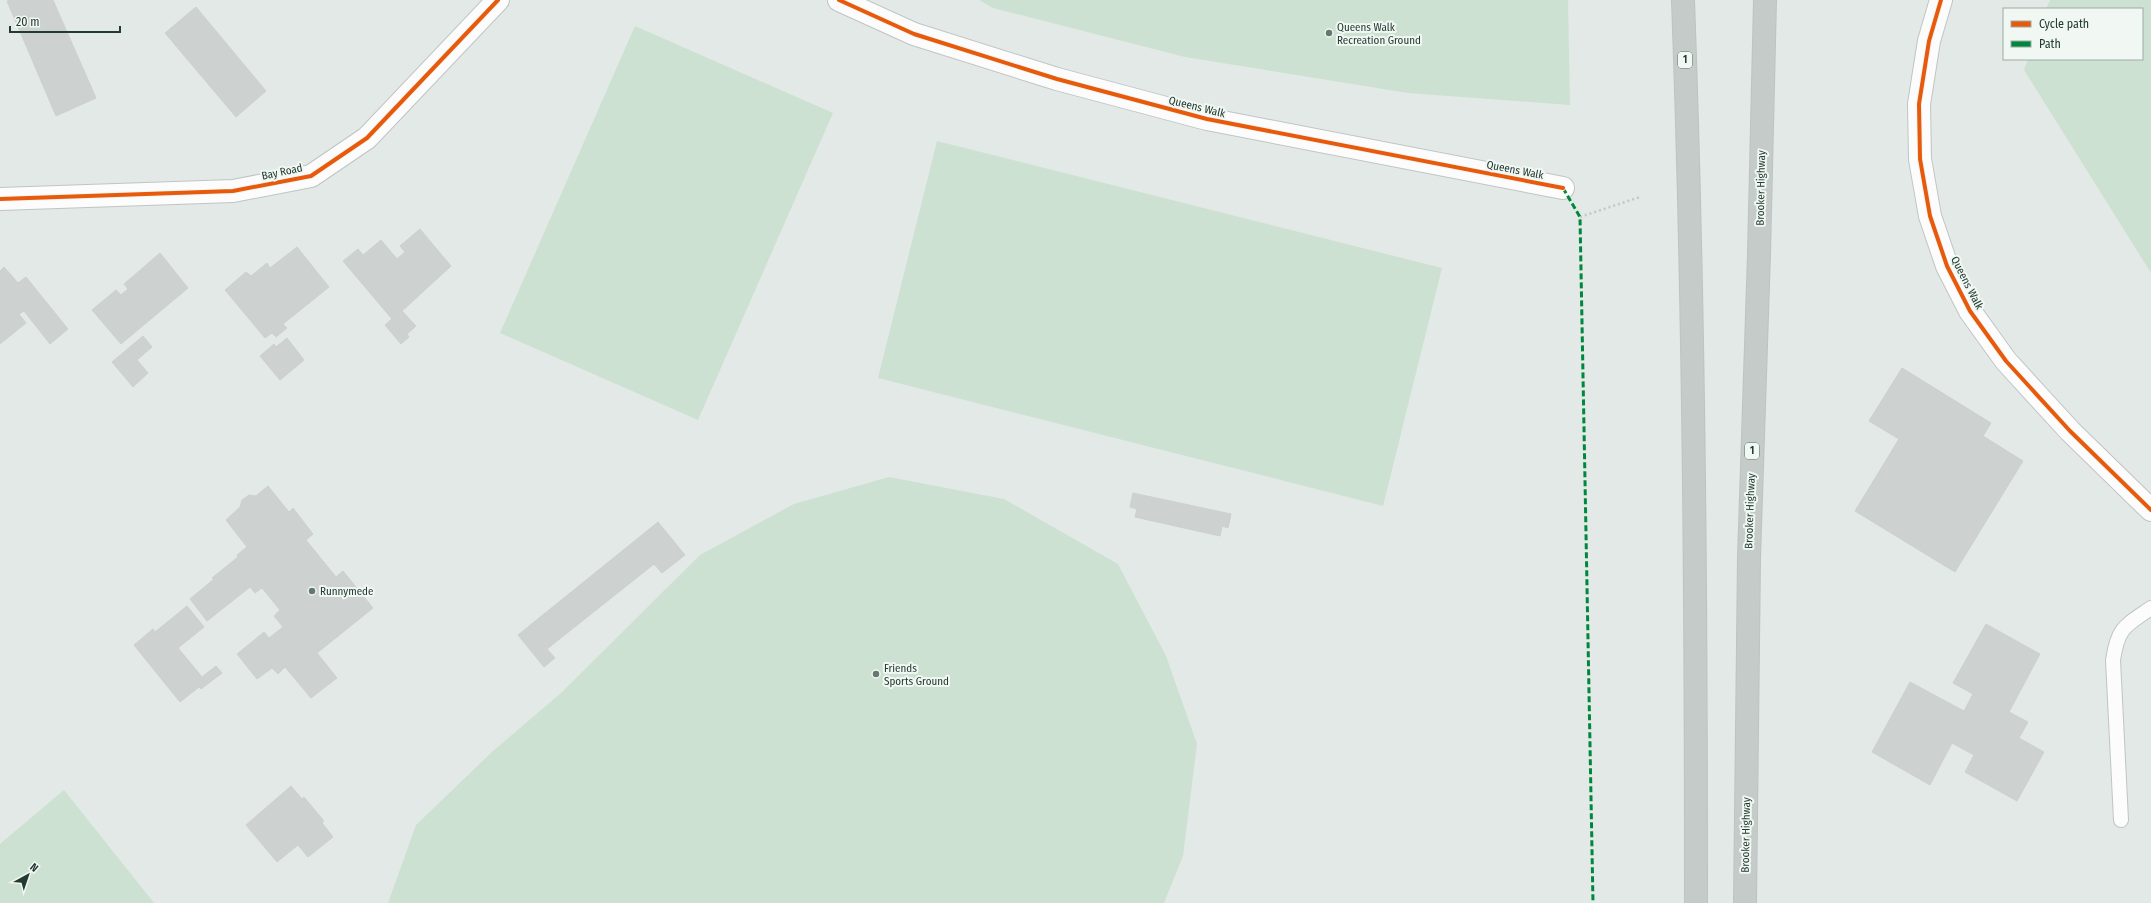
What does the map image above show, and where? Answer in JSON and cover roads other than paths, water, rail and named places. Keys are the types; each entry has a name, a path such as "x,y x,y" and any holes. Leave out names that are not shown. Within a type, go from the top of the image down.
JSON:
{"highway":[{"name":"1","path":"1683,0 1691,281 1696,587 1696,903"},
{"name":"Brooker Highway","path":"1745,903 1749,558 1759,254 1765,0"}],"street":[{"name":"Bay Road","path":"0,199 233,192 311,176 367,138 498,0"},
{"name":"Queens Walk","path":"839,0 914,34 1057,79 1207,120 1563,188"},
{"name":"Queens Walk","path":"1941,0 1929,41 1919,104 1920,159 1930,216 1947,266 1970,312 2006,361 2070,431 2151,510"}],"lane":[{"path":"2121,820 2113,660 2116,641 2125,626 2151,608"}],"place":[{"name":"Queens Walk Recreation Ground","path":"1329,33"},
{"name":"Runnymede","path":"312,591"},
{"name":"Friends Sports Ground","path":"876,674"}]}
